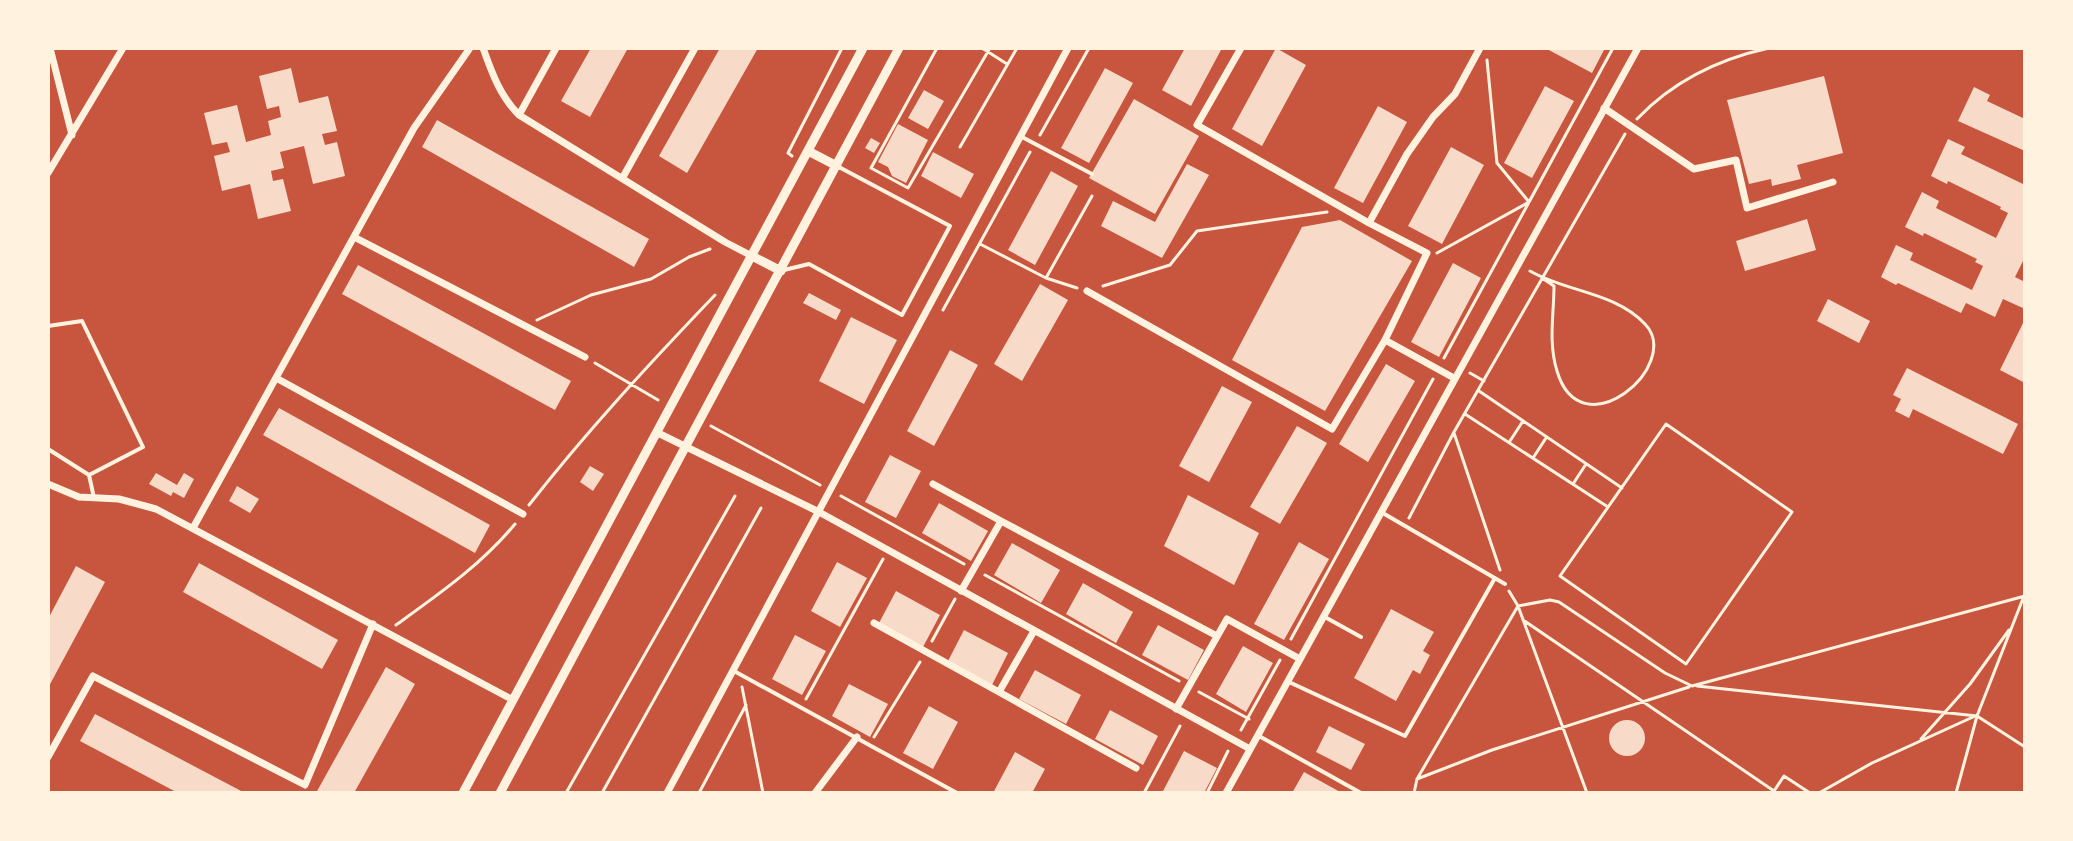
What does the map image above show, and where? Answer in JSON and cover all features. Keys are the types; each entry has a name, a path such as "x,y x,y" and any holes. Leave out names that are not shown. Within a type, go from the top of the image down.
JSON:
{"street":[{"path":"50,48 72,135"},
{"path":"48,173 123,48"},
{"path":"193,528 356,238 414,128 470,48"},
{"path":"483,48 499,88 519,115 725,242 781,271"},
{"path":"519,115 556,48"},
{"path":"623,177 695,48"},
{"path":"463,793 810,152 863,48"},
{"path":"500,793 899,48"},
{"path":"667,793 737,673 819,512 1068,48"},
{"path":"1087,291 1332,429 1385,340 1427,253 1197,125 1241,48"},
{"path":"1369,223 1407,154 1433,117 1455,94 1480,48"},
{"path":"1226,793 1638,48"},
{"path":"1604,108 1694,169 1736,160 1747,208 1833,182"},
{"path":"810,152 837,166"},
{"path":"356,238 585,357"},
{"path":"1385,340 1454,378"},
{"path":"278,379 523,514"},
{"path":"658,433 819,512 1250,749"},
{"path":"48,484 79,497 137,503 193,528 513,700"},
{"path":"933,484 1217,636"},
{"path":"961,591 1001,521"},
{"path":"1176,709 1227,619 1300,659"},
{"path":"874,623 1136,768"},
{"path":"48,757 93,676 305,785 373,624"},
{"path":"999,692 1034,631"},
{"path":"829,793 817,790 857,737"}],"lane":[{"path":"1020,136 1092,174"},
{"path":"781,271 809,264 902,315 950,226 837,166"},
{"path":"48,326 82,321 143,447 89,475"},
{"path":"48,449 89,475 94,498"},
{"path":"1381,512 1505,584"},
{"path":"1288,681 1405,736 1495,578"},
{"path":"1323,616 1361,637"},
{"path":"737,673 957,793"},
{"path":"1258,735 1361,793"}],"path":[{"path":"794,157 788,153 842,48"},
{"path":"937,48 871,168 908,188 989,50"},
{"path":"982,48 1007,64"},
{"path":"960,147 1017,48"},
{"path":"940,314 1089,48"},
{"path":"1486,48 1497,163 1529,202"},
{"path":"1241,730 1613,48"},
{"path":"1405,526 1454,432 1631,125 1654,101 1684,80 1748,53 1769,48"},
{"path":"1046,278 1092,196"},
{"path":"1427,253 1441,252 1529,202"},
{"path":"979,244 1046,278 1087,291 1170,265 1197,231 1346,209"},
{"path":"526,326 591,295 651,279 689,257 725,242"},
{"path":"1525,268 1554,286 1551,333 1554,362 1564,388 1577,403 1588,406 1625,393 1642,376 1654,355 1655,342 1650,330 1627,309 1594,294 1542,278"},
{"path":"387,631 476,564 523,514 565,459 718,291"},
{"path":"585,357 671,408"},
{"path":"1468,372 1484,381"},
{"path":"1478,391 1622,488"},
{"path":"1465,414 1608,507"},
{"path":"1452,419 1459,424"},
{"path":"1509,442 1523,421"},
{"path":"1666,424 1792,512 1686,664 1560,576 1622,488 1666,424"},
{"path":"1454,432 1505,584 1518,606 1587,793"},
{"path":"1533,458 1547,437"},
{"path":"1573,484 1586,464"},
{"path":"566,793 735,496"},
{"path":"602,793 761,508"},
{"path":"802,706 883,559 895,565"},
{"path":"1417,779 1641,701 2024,596"},
{"path":"1956,793 1977,716 2024,596"},
{"path":"869,744 955,599"},
{"path":"1414,793 1417,779 1518,606 1550,600 1559,602 1665,673 1692,686 1977,716 2025,747"},
{"path":"1523,620 1773,792 1784,776 1810,793"},
{"path":"1920,740 1970,684 2014,624"},
{"path":"737,673 763,793"},
{"path":"699,793 746,705"},
{"path":"1819,793 1872,763 1977,716"},
{"path":"1144,793 1181,725"},
{"path":"1207,793 1229,752 1217,745"}],"building":[{"path":"591,48 628,48 590,117 561,101"},
{"path":"720,48 758,48 687,173 659,156"},
{"path":"1185,48 1222,48 1191,106 1162,90"},
{"path":"1276,48 1306,65 1262,146 1232,129"},
{"path":"1545,48 1605,48 1592,73"},
{"path":"291,68 299,103 328,96 337,131 322,134 325,145 337,142 345,176 313,184 304,146 280,152 284,168 271,171 273,181 283,179 291,211 258,219 250,184 222,191 214,156 230,152 227,142 212,145 204,113 237,105 246,142 271,135 268,121 281,117 279,106 267,109 259,76"},
{"path":"1105,68 1133,83 1089,163 1061,148"},
{"path":"1824,76 1843,153 1797,165 1801,179 1772,186 1771,179 1749,184 1727,100"},
{"path":"1545,86 1574,101 1532,178 1504,163"},
{"path":"1974,87 1990,95 1987,101 2025,119 2025,151 1958,121"},
{"path":"924,90 944,101 928,129 908,118"},
{"path":"1134,99 1199,136 1155,214 1089,178"},
{"path":"1378,106 1407,122 1363,203 1334,188"},
{"path":"437,120 649,239 634,267 422,147"},
{"path":"898,124 928,140 906,183 892,176 888,167 878,162"},
{"path":"871,138 880,143 874,153 865,148"},
{"path":"1948,139 1965,147 1961,154 2023,184 2025,179 2025,257 2015,277 2025,282 2025,309 2003,299 1995,317 1966,303 1961,313 1881,277 1896,245 1913,253 1910,260 1972,290 1983,266 1975,262 1977,259 1905,227 1922,192 1939,201 1936,208 1996,238 2008,213 1948,181 1947,184 1931,176"},
{"path":"1451,147 1484,165 1442,244 1408,226"},
{"path":"933,152 974,174 961,198 921,176"},
{"path":"1187,164 1209,175 1162,258 1101,226 1113,201 1155,222"},
{"path":"1051,171 1078,186 1035,265 1008,250"},
{"path":"1807,219 1816,250 1745,271 1736,241"},
{"path":"1340,220 1412,261 1325,411 1232,360 1302,227"},
{"path":"1453,263 1481,278 1439,357 1411,342"},
{"path":"358,265 571,381 555,410 342,294"},
{"path":"1040,284 1068,300 1022,381 994,364"},
{"path":"809,293 841,310 836,320 803,303"},
{"path":"1828,299 1870,321 1859,343 1817,321"},
{"path":"851,317 897,340 864,404 819,381"},
{"path":"2025,319 2025,383 2000,370"},
{"path":"950,350 978,365 934,446 907,431"},
{"path":"1386,364 1415,381 1368,462 1339,444"},
{"path":"1907,368 2018,424 2003,454 1913,409 1909,418 1895,411 1901,399 1893,395"},
{"path":"1222,386 1252,402 1209,482 1179,466"},
{"path":"279,408 490,525 475,553 263,435"},
{"path":"1297,426 1327,443 1280,524 1250,507"},
{"path":"890,455 921,471 896,518 865,502"},
{"path":"590,466 604,474 593,491 580,482"},
{"path":"156,473 177,485 184,473 194,479 184,498 173,492 171,496 149,484"},
{"path":"237,486 259,499 250,513 229,501"},
{"path":"1188,495 1259,533 1234,585 1164,546"},
{"path":"939,503 988,531 971,561 922,533"},
{"path":"1299,542 1329,559 1284,640 1254,624"},
{"path":"1012,543 1060,570 1041,603 994,575"},
{"path":"837,562 867,578 840,627 811,611"},
{"path":"199,563 338,640 322,669 183,592"},
{"path":"76,566 105,582 48,688 48,619"},
{"path":"1083,583 1133,612 1116,643 1066,614"},
{"path":"896,591 940,615 923,647 879,623"},
{"path":"1391,609 1434,632 1423,651 1430,655 1420,674 1413,670 1396,701 1354,678"},
{"path":"1158,625 1204,650 1188,680 1142,655"},
{"path":"964,630 1008,653 992,685 948,661"},
{"path":"795,635 826,651 802,695 772,679"},
{"path":"1243,646 1273,663 1246,712 1216,694"},
{"path":"386,667 415,684 354,793 316,793"},
{"path":"1035,670 1081,695 1066,724 1019,699"},
{"path":"849,684 888,704 870,737 832,716"},
{"path":"929,706 958,722 933,769 903,753"},
{"path":"1110,710 1158,736 1143,765 1095,739"},
{"path":"95,714 245,793 178,793 80,741"},
{"path":"1627,720 1639,726 1645,738 1639,750 1627,756 1615,750 1609,738 1615,726"},
{"path":"1329,726 1365,744 1351,770 1316,752"},
{"path":"1184,751 1217,768 1204,793 1162,793"},
{"path":"1015,752 1045,769 1032,793 993,793"},
{"path":"1304,772 1342,793 1292,793"}]}
